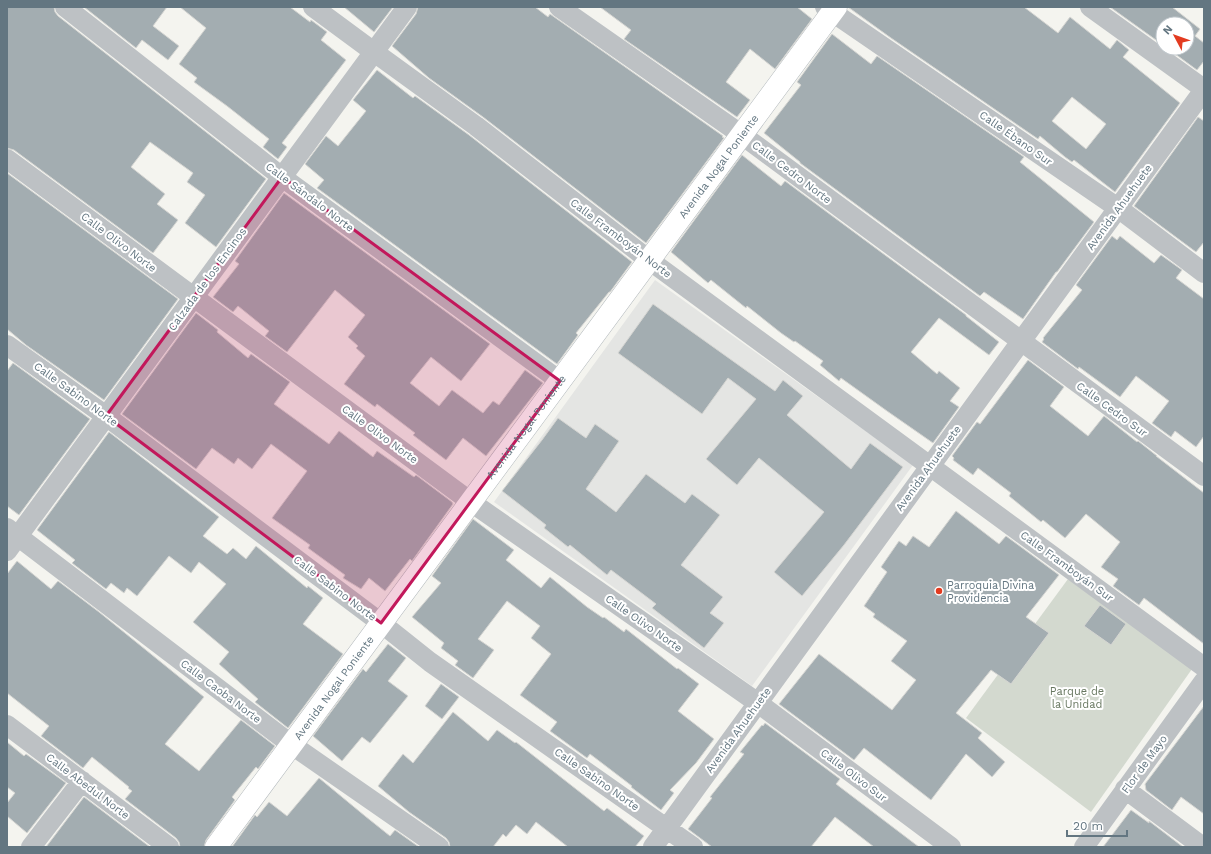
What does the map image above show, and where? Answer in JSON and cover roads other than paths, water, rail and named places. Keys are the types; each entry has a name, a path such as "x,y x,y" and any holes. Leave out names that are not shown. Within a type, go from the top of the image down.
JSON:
{"street":[{"name":"Calle Sándalo Norte","path":"65,7 282,177 560,381"},
{"name":"Calle Framboyán Norte","path":"313,7 476,126 649,260 930,466"},
{"name":"Calzada de los Encinos","path":"11,538 106,416 407,7"},
{"name":"Calle Cedro Norte","path":"559,7 742,135 1021,342"},
{"path":"1090,7 1204,90"},
{"name":"Avenida Nogal Poniente","path":"216,847 742,135 831,9"},
{"name":"Calle Ébano Sur","path":"831,9 1118,208 1204,273"},
{"name":"Avenida Ahuehuete","path":"653,847 1204,90"},
{"name":"Calle Olivo Norte","path":"7,159 471,502 758,703"},
{"name":"Calle Cedro Sur","path":"1021,342 1204,476"},
{"name":"Calle Sabino Norte","path":"7,345 106,416 381,623 430,662 693,847"},
{"name":"Calle Framboyán Sur","path":"930,466 1204,667"},
{"name":"Calle Caoba Norte","path":"11,538 292,745 439,847"},
{"name":"Flor de Mayo","path":"1084,847 1204,681"},
{"name":"Calle Olivo Sur","path":"758,703 951,847"},
{"name":"Calle Abedul Norte","path":"7,725 169,847"},
{"path":"31,847 82,781"},
{"path":"1125,789 1203,847"}],"place":[{"name":"Parroquia Divina Providencia","path":"939,591"}],"park label":[{"name":"Parque de la Unidad","path":"1077,697"}]}
